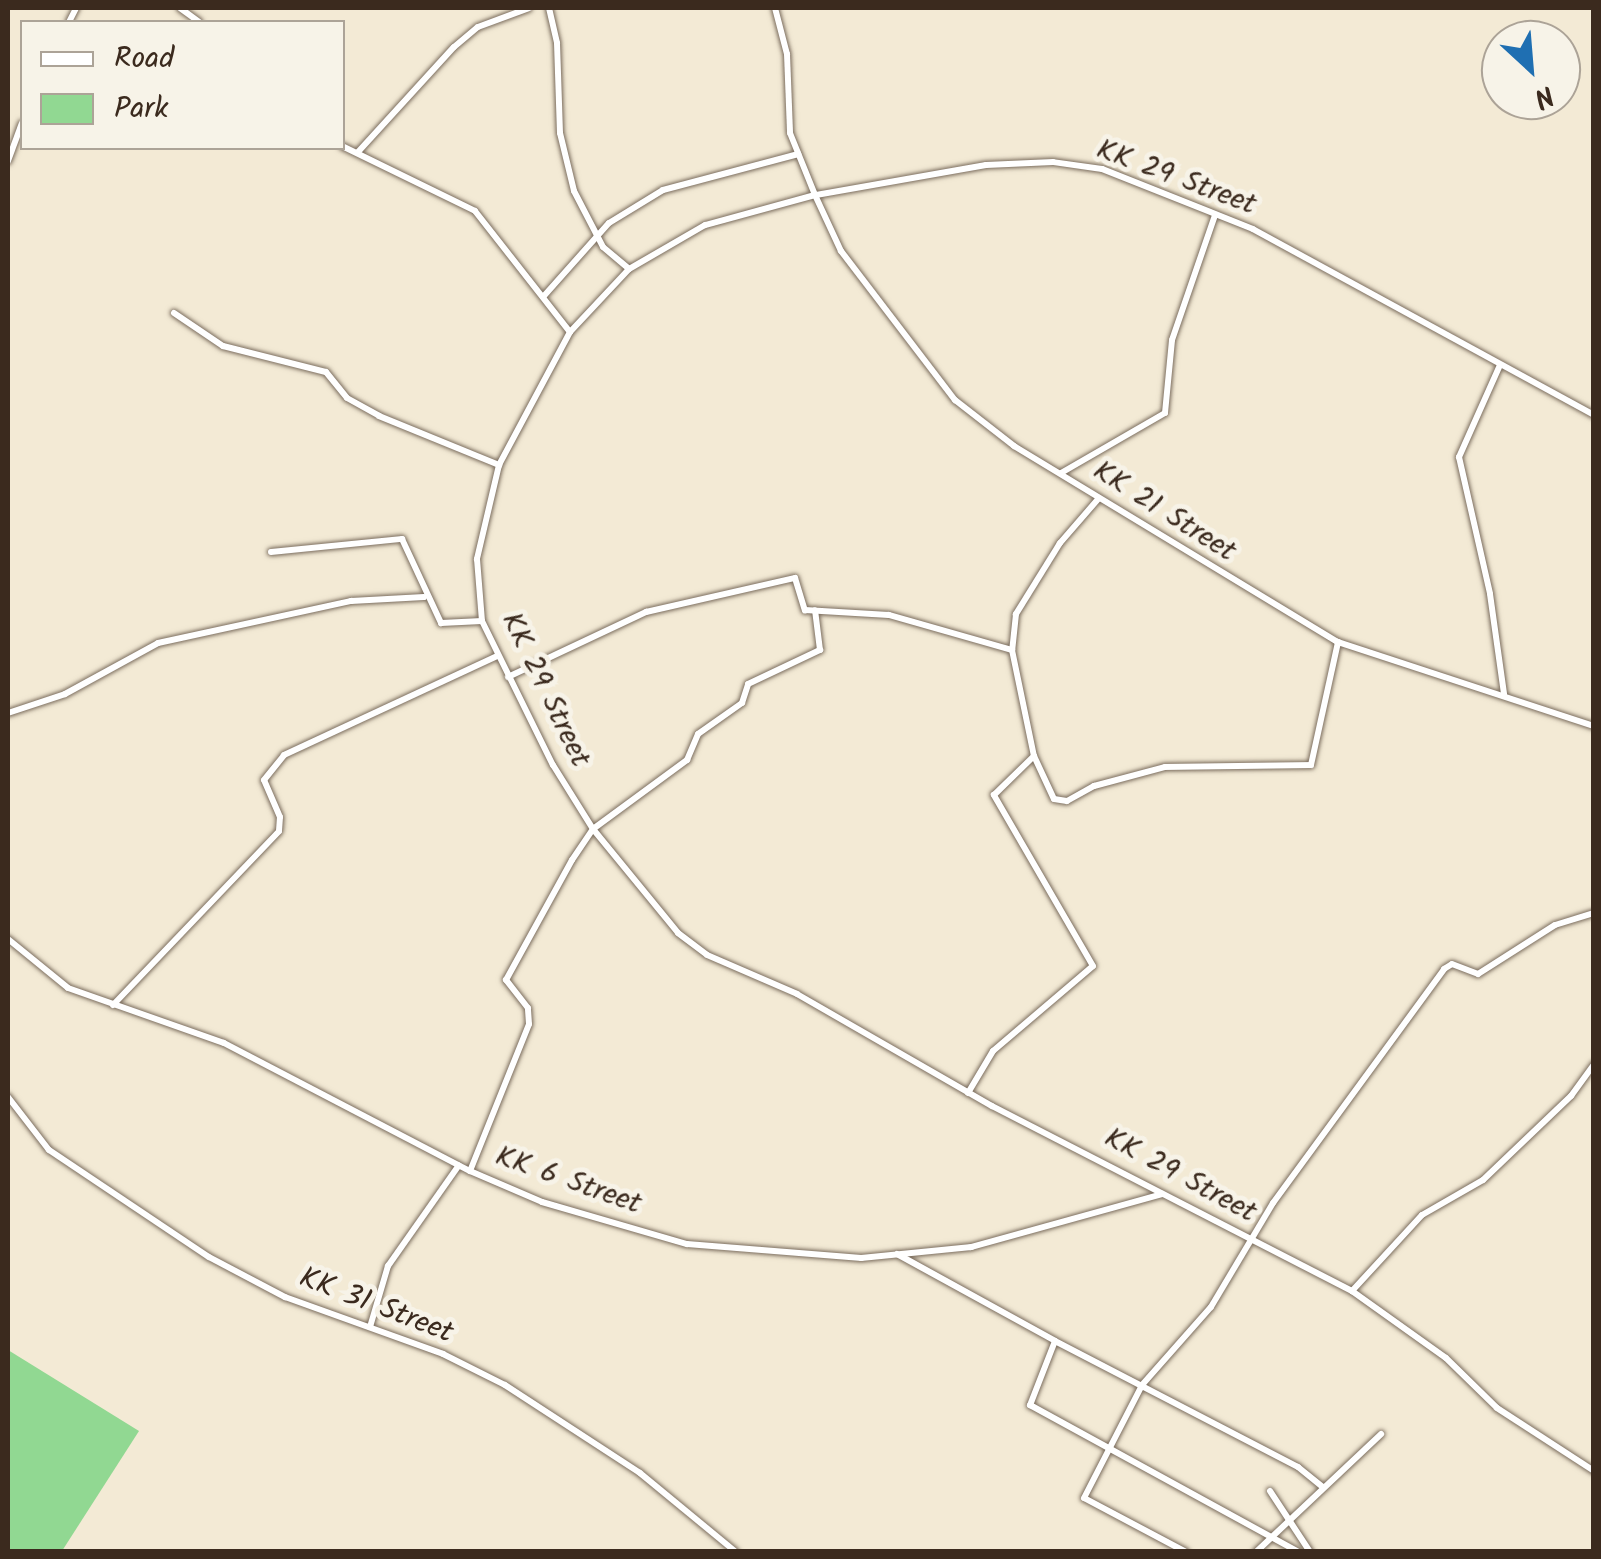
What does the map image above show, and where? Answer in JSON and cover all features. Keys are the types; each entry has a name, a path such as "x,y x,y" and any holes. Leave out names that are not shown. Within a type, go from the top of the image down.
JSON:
{"street":[{"path":"358,152 454,47 478,27 529,8"},
{"path":"549,8 557,44 560,133 574,191 596,238 629,269"},
{"name":"KK 21 Street","path":"775,8 798,154 814,195 841,251 955,400 1099,498 1338,642 1594,726"},
{"path":"8,161 20,128"},
{"path":"345,147 475,211 570,332"},
{"path":"543,297 596,238 663,190 798,154"},
{"name":"KK 29 Street","path":"1594,415 1322,264 1102,168 1052,162 986,165 814,195 705,225 629,269 570,332 499,465 477,559 482,621 497,656 593,829 654,910 707,955 797,994 968,1093 1352,1291 1446,1358 1512,1418 1594,1471"},
{"path":"1060,473 1164,413 1172,340 1215,215"},
{"path":"174,313 223,346 326,372 347,398 389,421 499,465"},
{"path":"1500,365 1458,456 1490,594 1504,694"},
{"path":"1099,498 1022,596 1012,650 1034,756 1061,802 1094,786 1165,767 1311,765 1338,642"},
{"path":"271,552 402,539 424,597 441,624 482,621"},
{"path":"508,677 646,612 788,578 799,580 805,610 889,615 1012,650"},
{"path":"8,713 65,694 158,644 351,601 424,597"},
{"path":"470,1171 530,1024 528,1008 510,993 506,980 593,829 687,760 698,734 742,703 748,684 820,650 815,610"},
{"path":"114,1005 278,831 280,817 264,780 284,755 497,656"},
{"path":"968,1093 993,1051 1093,966 994,795 1034,756"},
{"path":"1186,1552 1084,1498 1142,1385 1211,1307 1250,1240 1444,970 1455,965 1478,974 1555,925 1594,912"},
{"name":"KK 6 Street","path":"8,939 68,988 224,1042 470,1171 542,1202 687,1244 861,1258 970,1247 1162,1194"},
{"path":"1352,1291 1422,1215 1483,1180 1571,1096 1594,1064"},
{"name":"KK 31 Street","path":"8,1097 49,1150 131,1208 285,1297 443,1354 521,1395 640,1473 736,1552"},
{"path":"370,1327 388,1266 459,1164"},
{"path":"897,1254 1323,1487"},
{"path":"1055,1341 1030,1405 1276,1534 1298,1552"},
{"path":"1256,1552 1382,1434"},
{"path":"1270,1491 1310,1552"}],"green space":[{"path":"8,1350 139,1431 62,1551 8,1551"}]}
